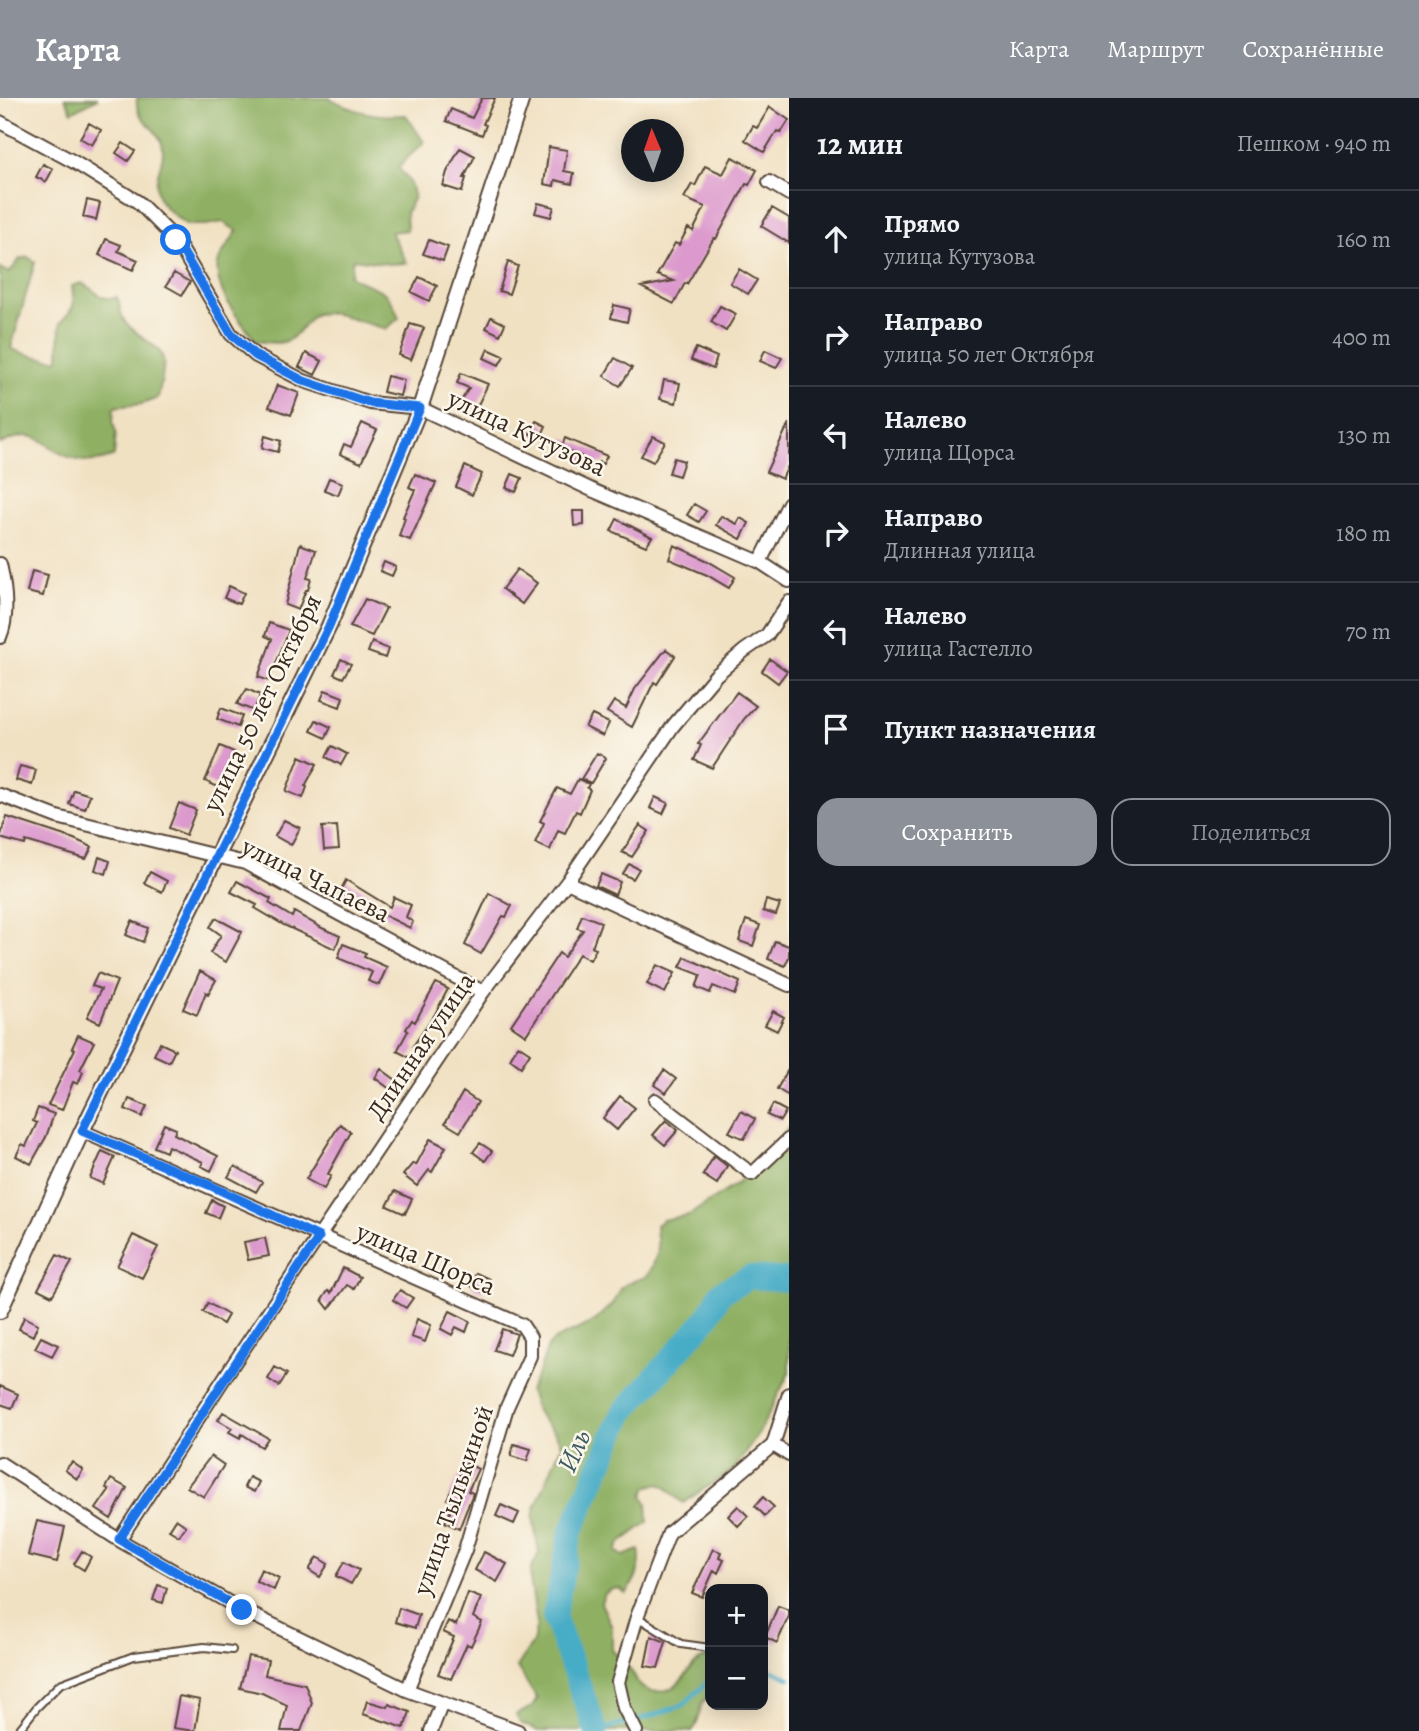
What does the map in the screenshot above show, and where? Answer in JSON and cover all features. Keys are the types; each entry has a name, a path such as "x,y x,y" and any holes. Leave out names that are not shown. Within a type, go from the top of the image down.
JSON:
{"street":[{"name":"улица 50 лет Октября","path":"0,1311 82,1131 329,626 420,408 522,98"},
{"name":"улица Кутузова","path":"0,122 74,162 138,202 176,240 231,334 256,356 304,381 370,403 420,408 594,491 760,562 789,581"},
{"path":"769,181 789,194"},
{"path":"760,562 789,503"},
{"path":"0,564 5,626 0,637"},
{"name":"Длинная улица","path":"119,1539 483,992 567,883 673,726 716,675 767,635 789,602"},
{"name":"улица Чапаева","path":"0,794 57,817 245,863 483,992"},
{"path":"567,883 789,985"},
{"path":"655,1100 752,1174 789,1139"},
{"name":"улица Щорса","path":"82,1131 522,1325"},
{"name":"улица Тылькиной","path":"407,1690 465,1550 508,1407 530,1356 530,1337 522,1325"},
{"path":"636,1731 624,1708 618,1682 637,1617 668,1533 773,1445 789,1394"},
{"path":"773,1445 789,1455"},
{"path":"0,1463 119,1539 242,1610 407,1690 518,1731"},
{"path":"431,1731 443,1703"}],"lane":[{"path":"637,1617 681,1644 705,1647"},
{"path":"18,1731 60,1684 134,1656 204,1647 232,1650"}],"green space":[{"path":"65,98 98,98 72,112"},
{"path":"137,98 330,98 366,113 406,115 424,142 398,167 409,181 414,197 406,213 407,230 391,232 407,263 389,264 353,259 350,276 386,294 399,318 386,329 332,313 315,314 291,339 278,343 256,341 224,295 218,274 221,256 237,231 223,222 187,225 161,202 156,184 162,144 156,132 142,118"},
{"path":"28,257 35,262 11,348 35,356 59,359 60,323 73,307 72,286 81,283 103,297 117,297 124,320 155,347 163,358 158,398 142,404 114,407 114,456 100,460 80,460 56,451 31,436 0,444 0,268 9,273 20,259"},
{"path":"789,1127 789,1373 759,1433 734,1469 683,1503 663,1485 647,1487 643,1496 647,1503 648,1522 620,1543 616,1551 623,1556 639,1550 637,1573 626,1594 620,1588 613,1589 605,1594 601,1603 612,1627 612,1650 638,1683 647,1690 670,1689 678,1684 694,1664 705,1658 705,1699 698,1720 692,1731 538,1731 520,1723 516,1715 532,1707 537,1699 517,1667 533,1642 537,1624 530,1579 531,1569 539,1553 533,1517 561,1446 558,1436 538,1413 529,1391 548,1346 554,1340 594,1322 613,1304 622,1287 646,1277 658,1251 656,1225 663,1220 689,1215 738,1183"}],"building":[{"path":"482,98 495,98 483,124 486,125 482,135 446,121 451,109 472,118"},
{"path":"770,107 789,120 781,133 777,131 764,152 745,140 753,126 757,128"},
{"path":"89,123 101,130 92,145 80,138"},
{"path":"123,143 135,151 128,161 116,153"},
{"path":"549,147 567,150 564,171 574,173 572,184 555,180 554,186 544,184"},
{"path":"460,148 475,156 464,178 462,192 443,186"},
{"path":"732,157 757,170 674,304 641,287 674,281 657,275 675,243 679,245 688,228 693,231 705,207 684,198 692,184 695,186 705,166 723,174"},
{"path":"43,164 53,169 46,182 36,177"},
{"path":"87,200 100,203 96,220 83,217"},
{"path":"538,203 554,207 551,217 535,213"},
{"path":"772,208 789,218 789,243 761,226"},
{"path":"106,239 121,245 118,251 138,260 133,270 99,255"},
{"path":"429,240 448,247 443,261 423,254"},
{"path":"508,262 518,266 509,294 499,291"},
{"path":"739,269 757,280 748,294 730,283"},
{"path":"174,273 190,282 182,295 166,286"},
{"path":"419,277 437,286 429,301 411,292"},
{"path":"614,305 630,309 627,322 611,318"},
{"path":"720,306 736,314 726,331 711,322"},
{"path":"491,317 505,324 500,335 486,328"},
{"path":"410,324 424,328 411,360 399,355"},
{"path":"696,348 717,357 713,369 691,360"},
{"path":"488,349 504,356 499,365 484,358"},
{"path":"765,350 782,358 776,368 760,361"},
{"path":"306,353 322,361 315,375 299,367"},
{"path":"615,358 632,368 620,386 604,376"},
{"path":"461,373 488,384 476,409 461,401 469,388 457,383"},
{"path":"387,376 404,380 400,396 383,392"},
{"path":"664,380 680,383 676,403 660,399"},
{"path":"277,385 299,393 291,415 269,407"},
{"path":"536,421 546,426 540,439 530,434"},
{"path":"362,423 377,430 361,463 340,454 344,444 351,447"},
{"path":"789,423 789,464 782,479 766,472"},
{"path":"265,436 281,441 278,452 262,448"},
{"path":"653,436 665,442 653,462 641,456"},
{"path":"565,438 607,456 603,464 599,462 595,470 578,463 581,456 561,449"},
{"path":"674,458 684,461 679,476 669,473"},
{"path":"465,466 482,474 472,495 456,487"},
{"path":"415,474 436,483 410,540 399,536 405,518 403,517 415,490 409,487"},
{"path":"512,474 522,478 516,492 506,488"},
{"path":"329,478 343,483 338,495 324,490"},
{"path":"694,504 706,511 699,522 687,515"},
{"path":"573,511 584,511 584,525 574,526"},
{"path":"721,516 737,524 740,518 749,523 741,539 716,525"},
{"path":"617,519 652,537 646,546 611,531"},
{"path":"300,544 316,550 307,578 311,579 308,590 298,610 285,605"},
{"path":"674,545 735,577 729,588 707,575 669,559"},
{"path":"384,562 396,567 392,576 380,571"},
{"path":"517,569 537,583 522,604 502,589"},
{"path":"32,571 48,575 43,596 27,592"},
{"path":"229,586 244,593 239,604 224,598"},
{"path":"365,599 386,608 372,636 350,627"},
{"path":"269,623 289,630 269,681 258,677 272,639 265,636"},
{"path":"372,642 388,649 385,658 368,652"},
{"path":"666,649 675,656 657,684 654,682 632,727 607,712 614,701 626,708 635,689"},
{"path":"341,659 351,664 343,678 334,674"},
{"path":"770,659 787,671 778,683 762,671"},
{"path":"247,689 260,695 254,711 237,704"},
{"path":"325,690 343,697 340,707 321,700"},
{"path":"737,692 756,706 744,719 712,768 694,760 701,745 698,744"},
{"path":"221,708 242,716 238,727 217,719"},
{"path":"592,715 609,723 603,736 585,727"},
{"path":"316,720 331,727 326,738 311,731"},
{"path":"220,746 234,752 220,788 205,781"},
{"path":"332,746 347,754 341,765 326,757"},
{"path":"597,753 606,758 591,783 581,779"},
{"path":"300,756 317,764 305,786 307,787 303,798 286,791"},
{"path":"20,766 36,770 32,785 16,780"},
{"path":"578,779 589,784 587,788 590,790 580,813 576,811 565,833 558,830 550,850 535,843 544,823 540,821 557,788 570,794"},
{"path":"74,790 90,795 85,809 69,804"},
{"path":"655,797 668,803 663,814 650,808"},
{"path":"179,803 196,810 186,835 169,828"},
{"path":"7,817 92,847 86,859 26,841 25,845 0,838"},
{"path":"284,820 300,828 291,845 275,836"},
{"path":"640,825 649,831 632,857 622,852"},
{"path":"337,826 339,849 324,850 322,827"},
{"path":"99,857 110,861 106,874 95,870"},
{"path":"629,864 639,869 633,879 623,874"},
{"path":"150,872 167,881 162,892 144,883"},
{"path":"601,874 620,882 615,895 596,886"},
{"path":"346,880 390,907 394,897 411,905 406,917 413,922 410,928 339,893"},
{"path":"237,881 271,899 269,903 292,917 294,912 340,936 335,949 284,925 255,908 257,905 231,892"},
{"path":"489,893 512,906 506,917 503,916 481,954 465,945"},
{"path":"766,900 780,904 776,915 763,911"},
{"path":"582,915 601,922 592,947 596,949 590,960 579,954 526,1035 511,1025 559,953 564,957 583,930 577,928"},
{"path":"216,918 242,932 226,962 210,953 221,935 210,927"},
{"path":"746,920 760,925 753,946 739,941"},
{"path":"132,921 148,928 143,942 126,935"},
{"path":"775,941 789,946 789,957 785,966 768,959"},
{"path":"343,944 366,953 364,957 387,967 379,985 368,981 372,972 338,958"},
{"path":"685,957 740,982 735,995 713,986 710,993 696,987 701,975 680,967"},
{"path":"657,965 675,973 665,993 647,984"},
{"path":"200,971 216,980 208,994 206,992 197,1015 183,1009"},
{"path":"98,973 117,981 100,1023 87,1017 101,989 92,986"},
{"path":"436,983 448,989 413,1046 416,1047 410,1058 397,1051 408,1031 406,1029 412,1020 415,1022"},
{"path":"773,1011 784,1017 777,1031 765,1025"},
{"path":"78,1035 94,1042 80,1070 83,1072 78,1084 73,1082 62,1110 48,1105 75,1049 72,1048"},
{"path":"160,1043 175,1050 169,1062 154,1055"},
{"path":"518,1045 530,1053 521,1067 510,1059"},
{"path":"789,1068 789,1096 777,1089"},
{"path":"381,1069 396,1080 390,1089 375,1078"},
{"path":"664,1070 676,1079 666,1093 654,1085"},
{"path":"463,1092 478,1102 460,1132 445,1123"},
{"path":"620,1096 635,1108 617,1130 603,1118"},
{"path":"129,1099 147,1106 142,1117 125,1109"},
{"path":"773,1104 786,1111 780,1121 767,1115"},
{"path":"38,1108 54,1114 46,1137 31,1164 16,1156 22,1144 26,1146 37,1123 33,1121"},
{"path":"741,1111 755,1119 744,1139 729,1132"},
{"path":"666,1120 678,1130 665,1145 653,1135"},
{"path":"164,1124 176,1129 174,1134 218,1156 211,1171 201,1166 203,1162 168,1146 166,1152 154,1147"},
{"path":"340,1124 351,1132 328,1174 331,1176 324,1189 306,1179"},
{"path":"430,1139 446,1147 432,1172 429,1170 417,1186 403,1175 413,1163 416,1165"},
{"path":"480,1143 492,1151 485,1161 473,1152"},
{"path":"102,1151 115,1157 103,1184 90,1178"},
{"path":"714,1156 727,1166 717,1184 703,1175"},
{"path":"235,1166 262,1182 256,1192 228,1177"},
{"path":"395,1191 412,1199 405,1214 387,1206"},
{"path":"212,1200 223,1206 218,1218 206,1213"},
{"path":"133,1235 158,1247 142,1278 117,1266"},
{"path":"265,1238 269,1256 248,1260 244,1242"},
{"path":"57,1255 72,1262 52,1296 38,1289"},
{"path":"343,1268 360,1277 354,1289 347,1285 329,1309 322,1300 328,1291 331,1293"},
{"path":"476,1273 489,1279 483,1292 471,1286"},
{"path":"400,1290 413,1298 406,1308 393,1300"},
{"path":"208,1303 228,1315 223,1324 203,1312"},
{"path":"450,1311 470,1321 466,1332 456,1327 452,1335 441,1329"},
{"path":"24,1317 38,1324 33,1336 19,1329"},
{"path":"417,1319 431,1325 425,1342 411,1337"},
{"path":"502,1329 517,1334 509,1355 494,1350"},
{"path":"41,1337 58,1345 52,1356 35,1348"},
{"path":"275,1367 287,1374 279,1386 268,1379"},
{"path":"0,1386 18,1394 12,1408 0,1404"},
{"path":"223,1412 268,1438 262,1447 242,1434 240,1438 229,1432 232,1428 218,1420"},
{"path":"514,1444 531,1449 527,1461 511,1456"},
{"path":"211,1456 224,1465 204,1497 187,1487"},
{"path":"72,1462 83,1470 77,1479 65,1470"},
{"path":"466,1463 478,1469 468,1491 473,1493 459,1529 445,1522 455,1502 447,1499"},
{"path":"249,1477 259,1482 254,1492 244,1487"},
{"path":"111,1479 127,1488 111,1519 96,1509 109,1490 106,1488"},
{"path":"763,1497 774,1507 765,1516 755,1506"},
{"path":"501,1505 519,1513 514,1524 496,1516"},
{"path":"738,1506 748,1516 738,1526 728,1516"},
{"path":"176,1519 186,1526 179,1536 169,1530"},
{"path":"37,1521 65,1527 57,1562 28,1555"},
{"path":"713,1549 721,1552 719,1558 724,1560 718,1573 714,1570 708,1584 705,1584 702,1597 692,1593"},
{"path":"82,1551 91,1557 84,1570 74,1564"},
{"path":"484,1552 507,1564 497,1582 475,1570"},
{"path":"317,1557 328,1564 320,1577 309,1570"},
{"path":"344,1562 359,1570 351,1584 336,1576"},
{"path":"261,1569 279,1578 274,1590 256,1581"},
{"path":"158,1585 167,1588 163,1603 153,1600"},
{"path":"468,1593 481,1598 473,1617 482,1622 471,1646 467,1644 451,1679 438,1674 454,1637 443,1632 448,1621 456,1625"},
{"path":"778,1606 789,1610 777,1643 768,1638 768,1630"},
{"path":"399,1608 419,1615 415,1628 395,1622"},
{"path":"651,1636 666,1642 658,1668 645,1666"},
{"path":"248,1656 268,1660 265,1675 305,1684 312,1703 301,1731 281,1731 287,1705 262,1693 240,1688"},
{"path":"179,1696 200,1700 195,1731 173,1728"},
{"path":"367,1701 388,1707 389,1704 410,1712 404,1728 363,1714"}],"waterway":[{"name":"Иль","path":"596,1731 554,1616 571,1532 623,1413 708,1317 721,1292 750,1277 789,1280"},
{"path":"768,1670 789,1678"},
{"path":"596,1730 630,1723 683,1705 705,1685"}],"route":[{"path":"176,240 231,334 256,356 304,381 370,403 420,408 329,626 82,1131 209,1185 319,1237 119,1539 242,1610"}]}
